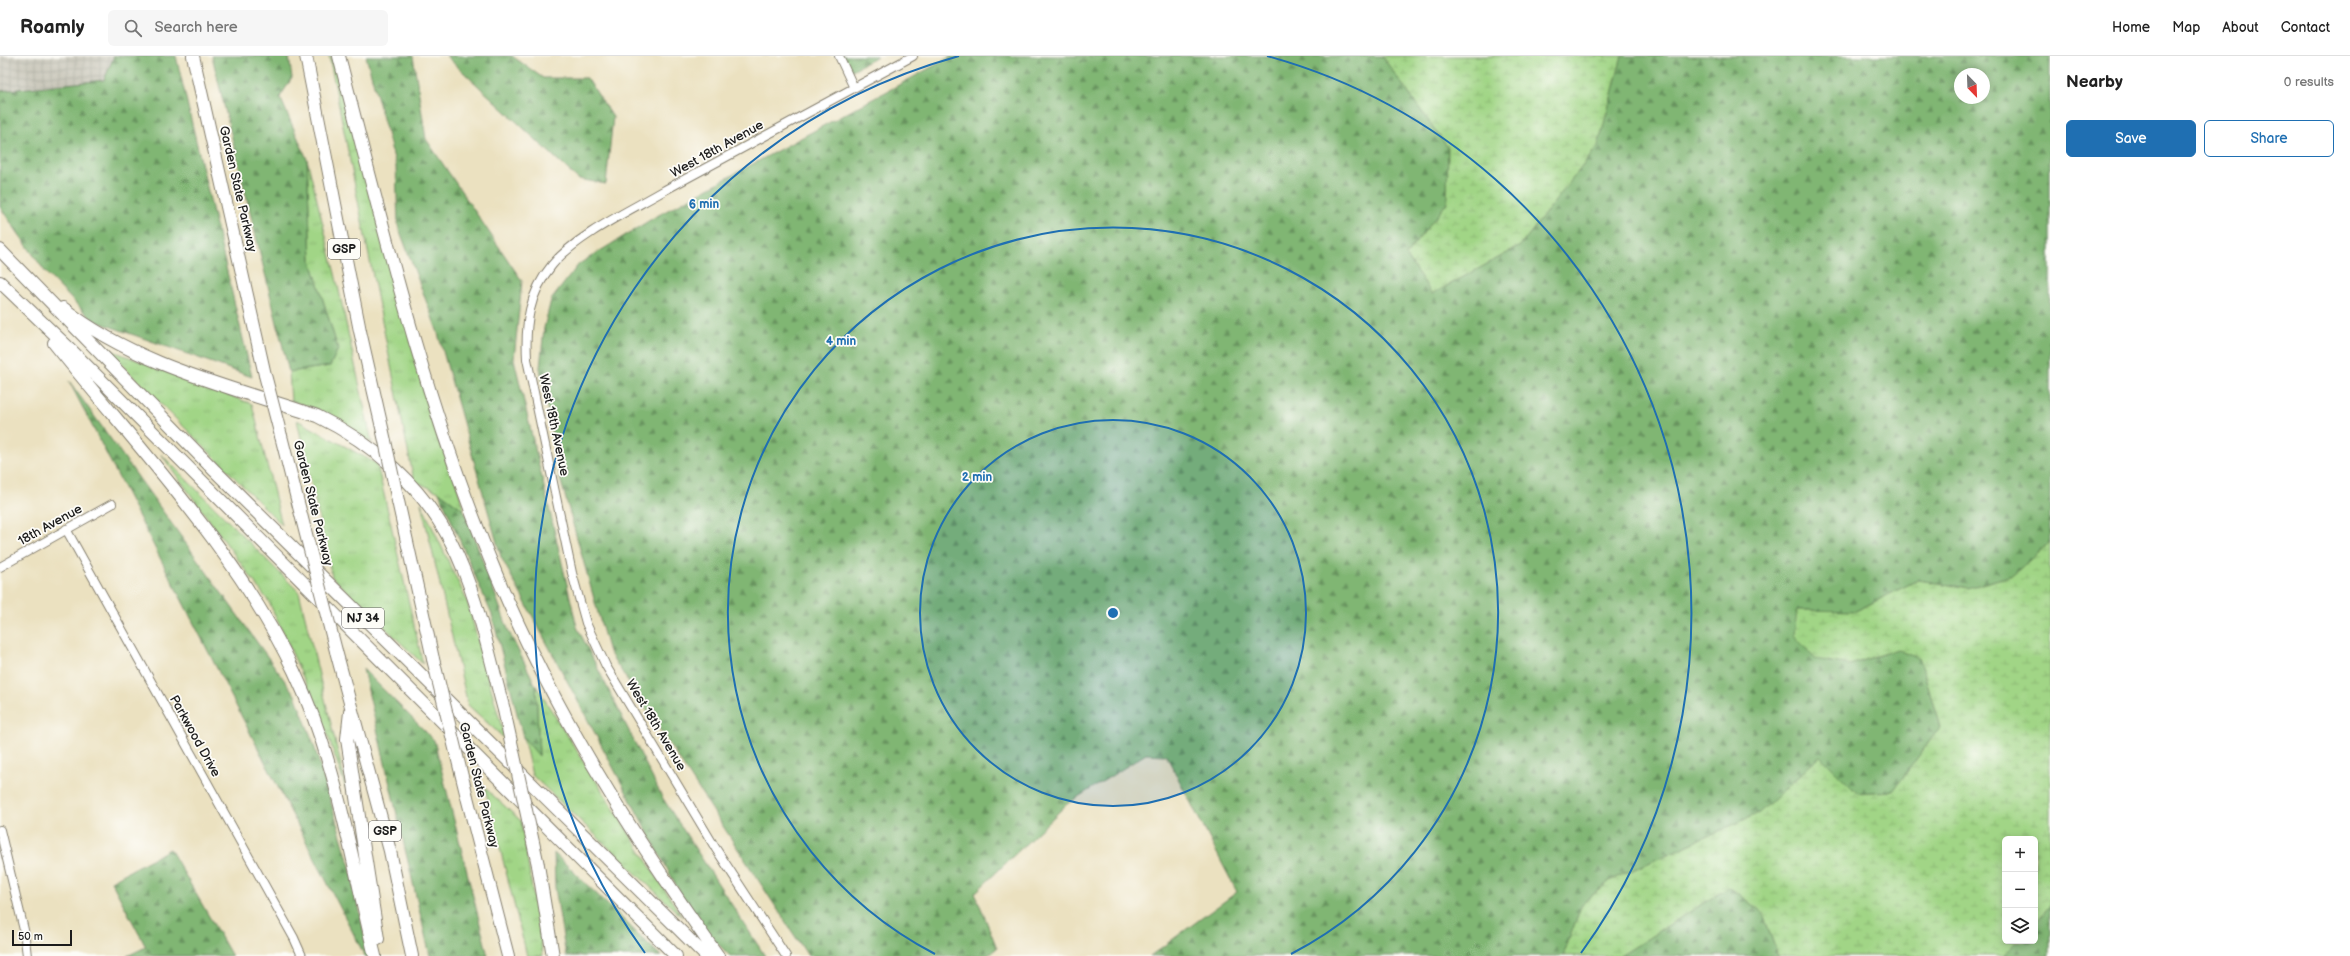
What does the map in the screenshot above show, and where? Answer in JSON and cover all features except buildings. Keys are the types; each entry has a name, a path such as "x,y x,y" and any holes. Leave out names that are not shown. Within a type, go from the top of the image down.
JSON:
{"highway":[{"name":"Garden State Parkway","path":"193,56 265,375 390,851 412,956"},
{"name":"Garden State Parkway","path":"306,56 360,331 398,501 467,798 508,956"},
{"path":"339,56 432,402 457,474 497,578 535,659 587,757 680,902 718,956"},
{"name":"NJ 34","path":"0,250 214,470 706,956"},
{"path":"24,274 76,318 101,335 178,369 317,416 350,434 403,476 430,509 443,527 457,556 473,599 504,710 538,865 553,956"},
{"path":"0,282 30,312 128,432 220,550 253,598 282,647 308,704 331,767 375,956"},
{"name":"NJ 34","path":"30,312 68,347 676,956"},
{"path":"351,707 347,739 371,885 379,956"}],"street":[{"path":"839,56 854,88"},
{"name":"West 18th Avenue","path":"786,956 708,836 606,666 592,637 580,606 572,573 527,359 526,326 530,305 539,284 552,265 573,245 664,191 913,56"},
{"name":"18th Avenue","path":"0,567 112,504"},
{"name":"Parkwood Drive","path":"66,529 294,938 302,956"},
{"path":"0,830 24,930 27,956"}],"shaded area":[{"path":"0,56 114,56 104,80 0,91"}],"green space":[{"path":"114,56 176,56 252,377 92,320 46,273 0,207 0,91 104,80"},
{"path":"212,56 289,56 292,78 280,97 307,159 311,261 338,349 330,366 289,372"},
{"path":"329,56 331,56 464,510 439,492 414,481"},
{"path":"366,56 413,56 426,139 522,281 514,359 577,627 662,797 765,956 730,956 695,921 501,557 437,330 398,226 396,166"},
{"path":"446,56 512,56 543,78 587,78 613,117 606,184 578,179"},
{"path":"841,56 878,56 849,72"},
{"path":"952,56 1382,56 1448,148 1447,203 1406,255 1432,294 1520,246 1598,146 1622,56 2050,56 2050,542 2013,575 1968,588 1918,580 1856,611 1797,610 1850,665 1897,649 1920,659 1940,727 1893,791 1857,793 1820,756 1759,813 1611,880 1582,904 1563,956 1150,956 1237,892 1166,755 1146,754 1067,804 975,893 997,948 987,956 808,956 609,652 560,478 540,368 544,328 551,300 579,264 655,217"},
{"path":"1382,56 1622,56 1598,146 1520,246 1432,294 1406,255 1447,203 1448,148"},
{"path":"307,159 338,286 372,443 319,410 291,401 289,372 330,366 338,349 311,261"},
{"path":"105,348 252,404 282,525"},
{"path":"69,381 295,695 313,742 354,880 368,956 365,956"},
{"path":"297,420 377,464 423,664 332,577"},
{"path":"161,454 299,592 348,794 322,719 269,602"},
{"path":"439,492 464,510 509,632 536,686 539,756 523,737 492,615"},
{"path":"421,503 467,601 505,739 468,705"},
{"path":"2050,542 2050,905 2038,920 2038,836 2002,836 2002,944 2014,944 2002,956 1778,956 1763,913 1729,887 1620,956 1563,956 1582,904 1611,880 1759,813 1820,756 1857,793 1893,791 1940,727 1920,659 1897,649 1850,665 1815,659 1794,635 1797,610 1856,611 1918,580 1968,588 2013,575"},
{"path":"363,669 434,740 488,956 430,956"},
{"path":"536,686 682,917 532,775 523,737 539,755"},
{"path":"485,788 521,821 543,956 527,956"},
{"path":"170,849 232,956 127,956 146,947 111,881"},
{"path":"554,853 661,956 566,956 555,887"},
{"path":"1729,887 1763,913 1778,956 1620,956"},
{"path":"2050,905 2050,956 2002,956 2014,944 2038,944 2038,920"}]}
